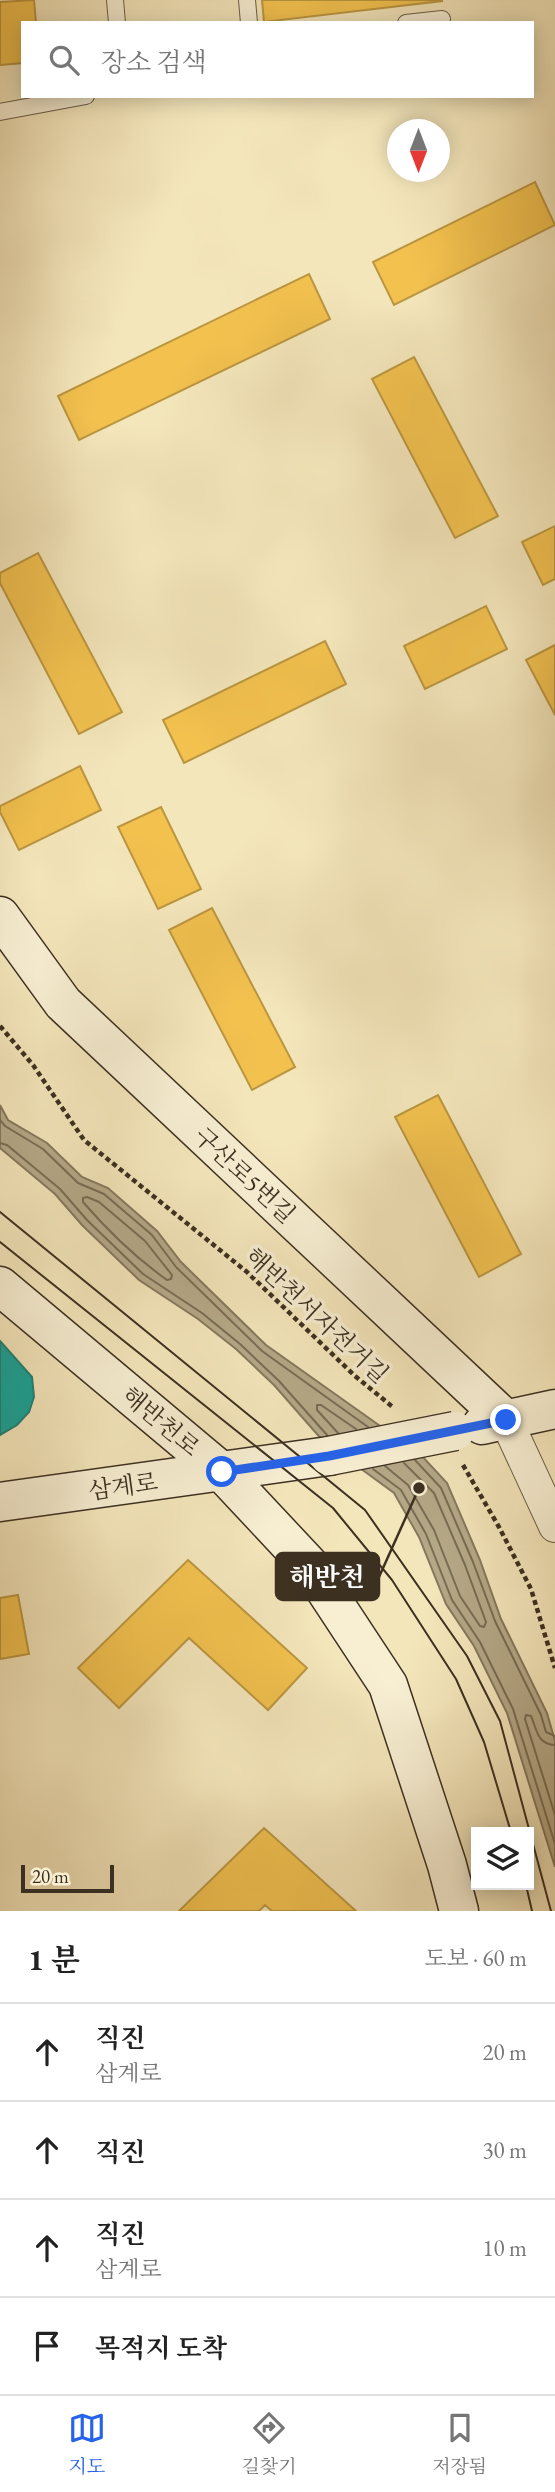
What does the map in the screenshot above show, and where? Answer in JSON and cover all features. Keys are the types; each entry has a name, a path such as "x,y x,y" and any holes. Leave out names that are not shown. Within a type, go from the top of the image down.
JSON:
{"street":[{"name":"구산로5번길","path":"0,916 63,1003 506,1420"},
{"name":"해반천로","path":"0,1286 222,1472 309,1565 388,1685 447,1865 459,1911"},
{"path":"454,1444 506,1420 555,1409"},
{"path":"506,1420 555,1526"},
{"name":"삼계로","path":"0,1502 329,1456 454,1444"}],"lane":[{"path":"115,0 117,21"},
{"path":"247,0 249,21"},
{"path":"424,21 442,19"},
{"path":"0,112 75,98"}],"path":[{"name":"해반천서자전거길","path":"0,1026 33,1065 84,1140 247,1272 355,1376 404,1416"},
{"path":"454,1444 531,1589 555,1668"}],"water":[{"path":"0,1105 8,1120 47,1143 82,1177 108,1188 157,1231 181,1262 266,1345 421,1455 447,1483 480,1560 501,1619 547,1713 555,1741 555,1867 507,1713 474,1646 446,1604 419,1537 394,1493 323,1441 274,1385 236,1349 198,1319 139,1280 82,1225 55,1194 0,1148"}],"building: 주거":[{"path":"34,0 36,21 21,21 21,63 0,65 0,2"},
{"path":"262,0 442,0 272,21 264,21"},
{"path":"535,182 555,225 394,305 373,262"},
{"path":"309,274 330,319 79,440 58,396"},
{"path":"414,357 498,516 455,538 372,379"},
{"path":"555,526 555,579 543,585 522,542"},
{"path":"38,553 122,712 79,734 0,583 0,573"},
{"path":"486,606 507,649 425,689 404,646"},
{"path":"325,641 346,684 184,763 163,720"},
{"path":"555,645 555,715 526,660"},
{"path":"80,766 101,810 19,850 0,812 0,806"},
{"path":"161,807 201,889 158,909 118,827"},
{"path":"212,908 295,1067 252,1090 169,930"},
{"path":"438,1095 521,1254 479,1277 395,1117"},
{"path":"188,1560 307,1668 268,1710 189,1638 119,1708 78,1668"},
{"path":"18,1595 29,1654 0,1659 0,1598"},
{"path":"264,1828 356,1911 272,1911 265,1905 259,1911 179,1911"}],"building: 공공":[{"path":"0,1341 32,1377 34,1397 29,1412 17,1425 0,1435"}],"tram line":[{"path":"0,1212 365,1510 467,1656 500,1721 551,1911"},
{"path":"0,1242 333,1508 392,1580 456,1679 484,1742 510,1827"},
{"path":"527,1890 532,1911"}],"place":[{"name":"해반천","path":"419,1488"}],"route":[{"path":"222,1472 329,1456 506,1420"}]}
